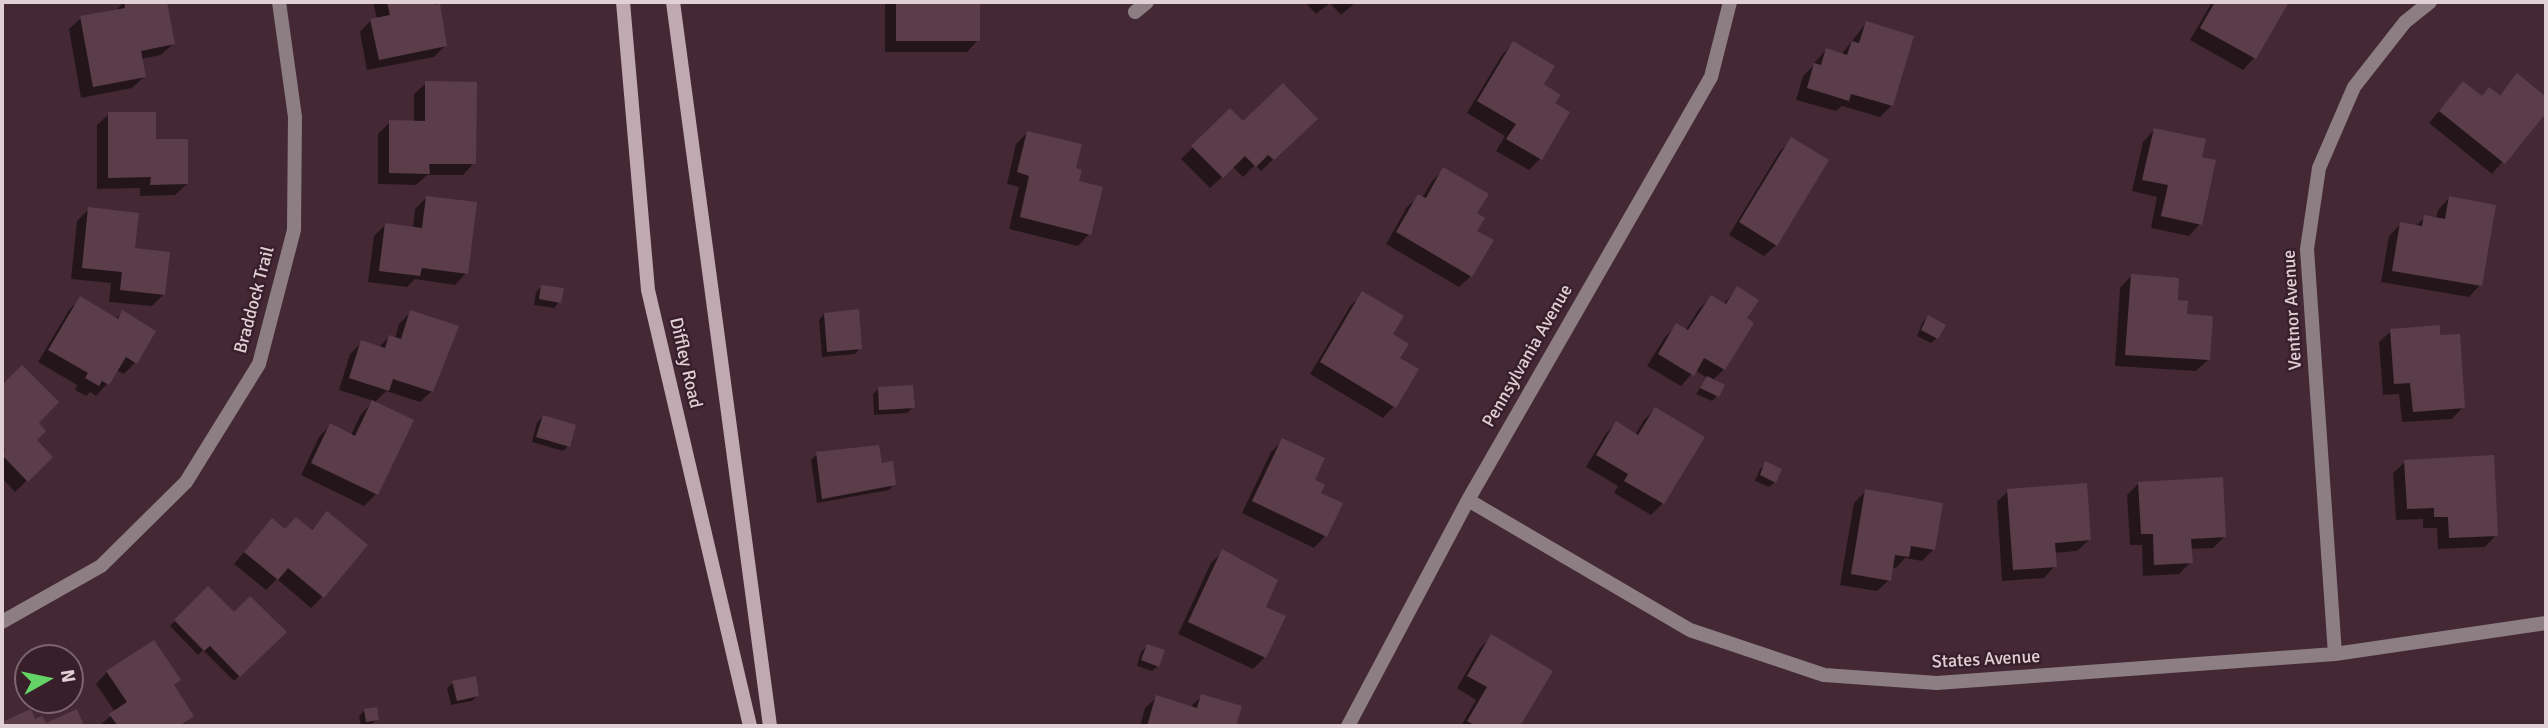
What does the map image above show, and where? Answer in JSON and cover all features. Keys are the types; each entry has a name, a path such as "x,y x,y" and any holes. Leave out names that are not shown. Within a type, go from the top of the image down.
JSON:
{"main road":[{"name":"Diffley Road","path":"623,2 648,289 750,726"},
{"name":"Diffley Road","path":"673,2 770,726"}],"street":[{"name":"Braddock Trail","path":"2,622 101,566 186,482 259,364 294,230 295,117 279,2"},
{"path":"1135,12 1147,2"},
{"name":"Pennsylvania Avenue","path":"1348,726 1468,500 1711,76 1730,2"},
{"name":"Ventnor Avenue","path":"2335,654 2307,249 2319,168 2354,87 2405,22 2430,2"},
{"name":"States Avenue","path":"1468,500 1690,630 1824,675 1937,683 2335,654 2546,623"}],"building":[{"path":"124,2 167,2 175,44 141,51 146,77 93,87 80,16 125,8"},
{"path":"387,2 440,4 447,46 379,60 370,19 390,15"},
{"path":"896,2 980,4 980,41 896,41"},
{"path":"2215,2 2289,2 2256,59 2200,28"},
{"path":"1866,21 1914,36 1893,106 1851,94 1849,101 1807,88 1814,63 1821,65 1826,48 1847,55 1852,41 1859,43"},
{"path":"1513,41 1555,66 1544,84 1561,95 1555,103 1570,112 1542,160 1506,139 1516,124 1477,101"},
{"path":"2517,73 2546,97 2546,113 2505,164 2439,111 2463,81 2482,96 2489,87 2500,95"},
{"path":"425,81 477,82 476,164 429,164 430,174 389,173 389,120 425,121"},
{"path":"1283,83 1318,119 1274,160 1268,155 1256,167 1245,156 1223,178 1191,146 1230,108 1243,121"},
{"path":"108,112 156,112 156,139 188,139 188,184 150,185 151,177 108,178"},
{"path":"2154,128 2206,139 2202,157 2216,160 2202,225 2161,216 2168,185 2142,180"},
{"path":"1027,131 1082,144 1076,168 1082,170 1079,181 1103,187 1091,235 1020,217 1029,176 1017,172"},
{"path":"1791,137 1829,160 1777,246 1739,222"},
{"path":"1443,167 1489,194 1477,213 1485,218 1477,231 1494,240 1472,277 1396,232 1418,194 1426,198"},
{"path":"426,196 477,202 468,274 422,268 420,276 379,271 385,223 422,228"},
{"path":"2449,196 2496,205 2482,286 2392,271 2400,222 2422,226 2424,215 2445,219"},
{"path":"88,207 139,213 135,248 170,252 165,295 120,290 122,272 82,268"},
{"path":"2131,274 2179,278 2178,300 2188,301 2187,314 2213,316 2210,360 2125,355"},
{"path":"541,285 564,288 561,303 539,299"},
{"path":"1737,286 1759,300 1747,318 1754,323 1725,370 1704,358 1694,376 1658,354 1676,323 1688,330 1711,295 1726,304"},
{"path":"1362,291 1404,316 1393,334 1409,344 1400,358 1419,369 1396,408 1320,362"},
{"path":"80,296 118,319 122,310 156,331 137,364 126,357 109,385 102,381 99,386 85,378 88,373 48,350"},
{"path":"859,309 862,349 827,352 824,313"},
{"path":"410,310 459,326 433,392 393,379 389,391 349,378 361,340 385,348 389,335 401,339"},
{"path":"1928,315 1946,325 1938,339 1921,330"},
{"path":"2440,325 2440,335 2460,334 2465,408 2413,412 2410,383 2394,384 2390,329"},
{"path":"22,365 59,402 39,423 46,431 37,440 53,457 28,482 2,455 5,449 2,447 2,385"},
{"path":"1707,376 1725,385 1719,397 1700,388"},
{"path":"913,385 915,408 879,410 878,387"},
{"path":"372,400 414,420 378,495 311,463 330,423 355,436"},
{"path":"1655,407 1705,437 1664,504 1624,481 1628,474 1596,455 1616,421 1638,435"},
{"path":"543,415 576,425 570,447 536,437"},
{"path":"1282,438 1325,458 1315,480 1325,485 1321,493 1343,503 1327,537 1252,501"},
{"path":"879,445 882,463 893,461 896,485 822,499 816,452"},
{"path":"2494,455 2498,536 2449,538 2448,517 2434,517 2434,508 2407,509 2404,460"},
{"path":"1765,461 1782,469 1776,483 1760,475"},
{"path":"2223,477 2226,537 2191,539 2193,563 2154,565 2153,534 2141,534 2138,482"},
{"path":"2087,483 2091,540 2055,543 2057,567 2013,570 2007,489"},
{"path":"1865,489 1943,503 1935,550 1911,546 1909,557 1895,555 1891,581 1851,574"},
{"path":"327,511 368,545 324,598 288,568 278,580 244,552 272,518 285,529 296,517 312,530"},
{"path":"1222,549 1278,580 1266,607 1286,616 1266,658 1188,622"},
{"path":"208,586 234,612 250,596 287,632 240,677 210,646 204,651 174,620"},
{"path":"1491,634 1553,671 1520,726 1476,726 1467,721 1487,687 1467,676"},
{"path":"154,640 181,680 174,685 194,716 180,726 118,726 109,714 127,702 106,671"},
{"path":"1147,644 1165,650 1159,667 1141,660"},
{"path":"476,676 479,696 457,701 452,681"},
{"path":"1201,694 1242,706 1236,726 1147,726 1156,695 1197,708"},
{"path":"377,707 379,720 366,722 364,709"},
{"path":"20,714 33,714 35,719 42,716 46,723 66,714 79,714 84,726 2,726 2,722"}]}
